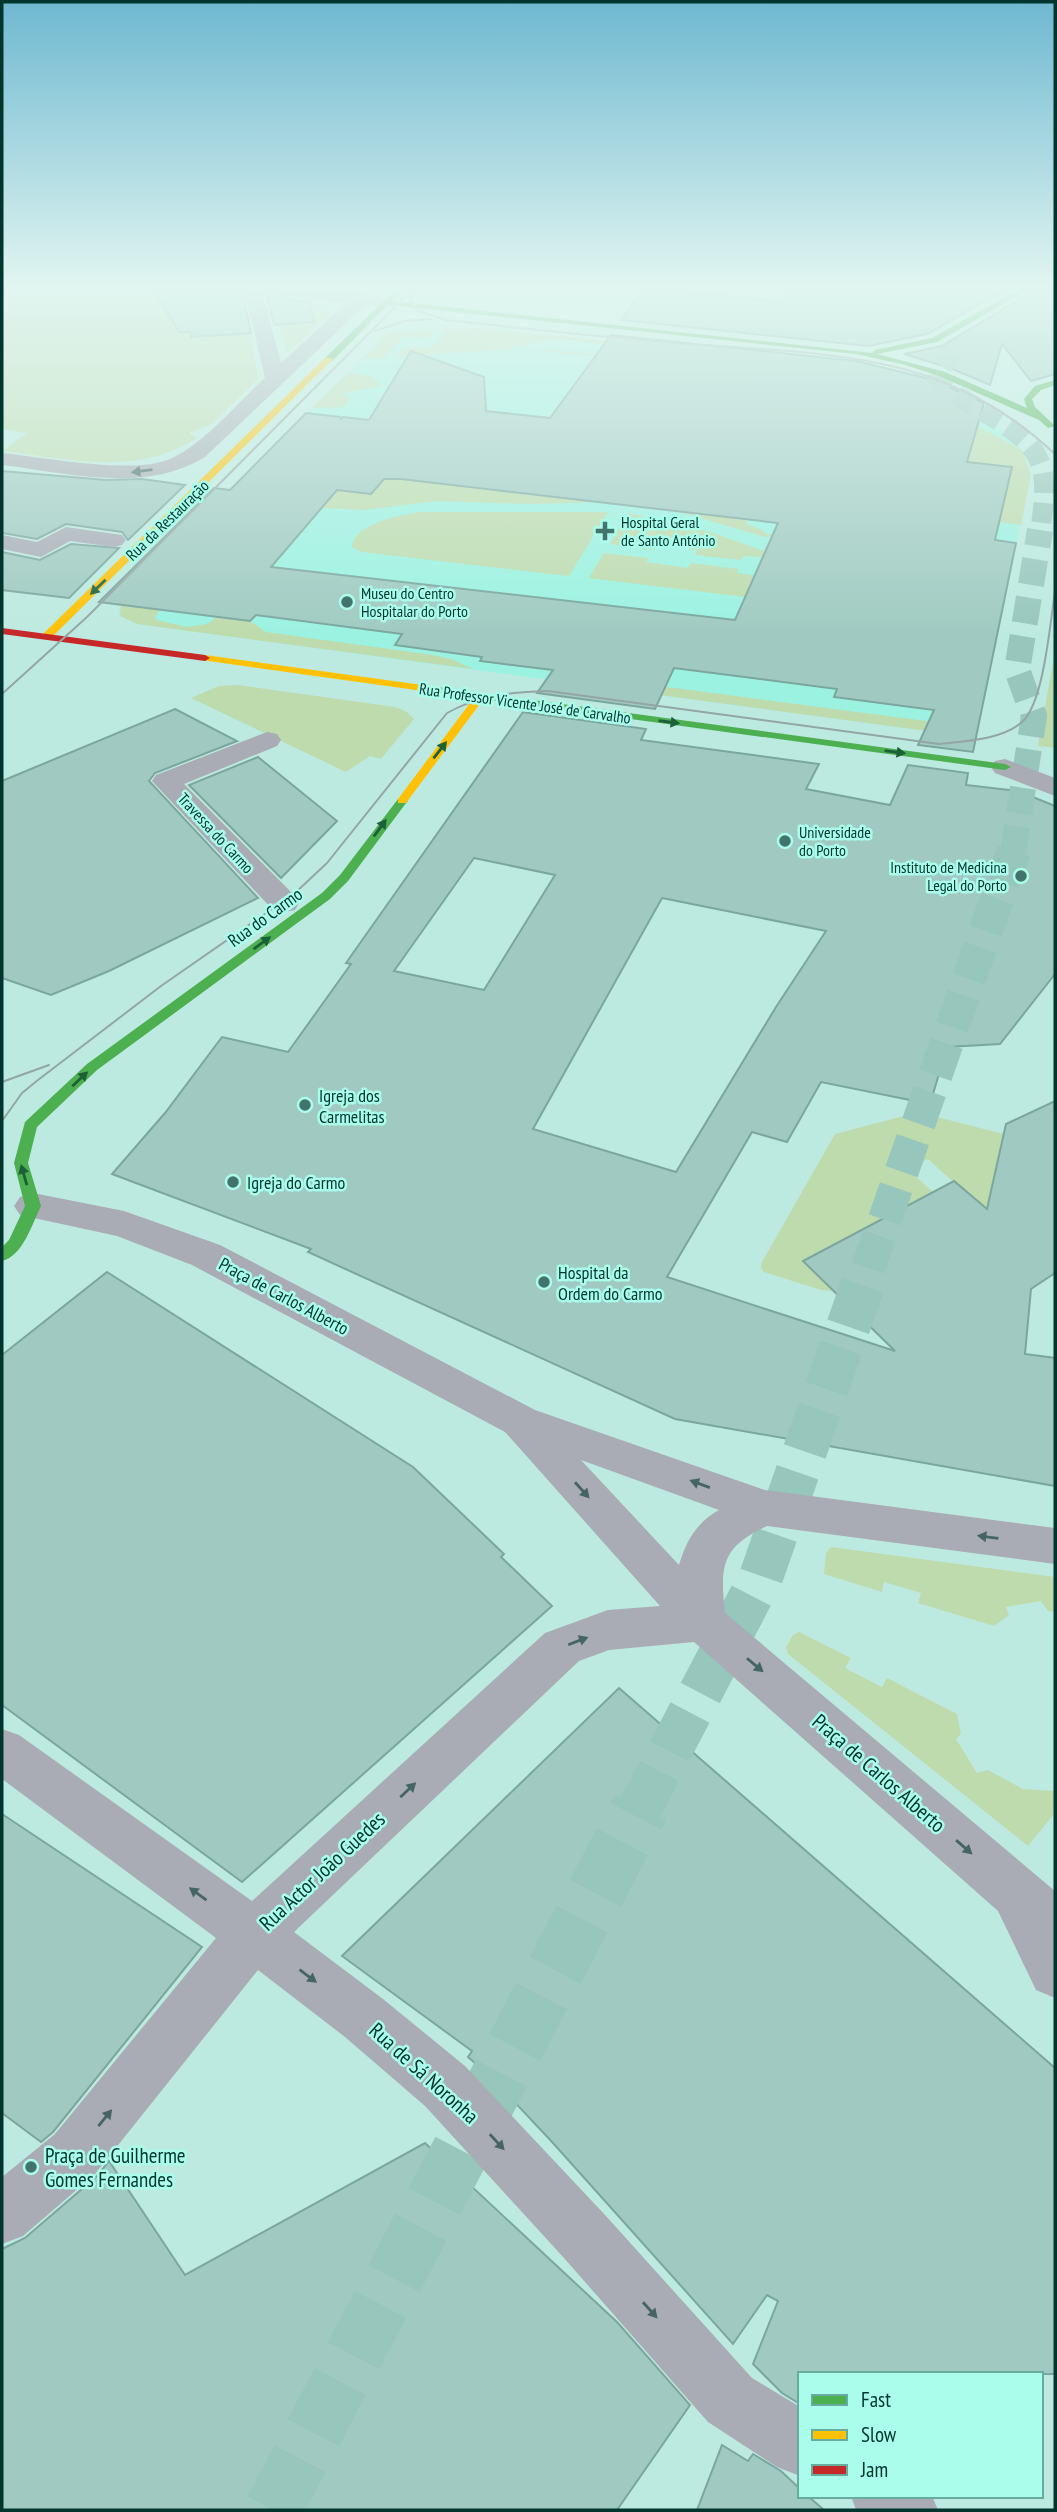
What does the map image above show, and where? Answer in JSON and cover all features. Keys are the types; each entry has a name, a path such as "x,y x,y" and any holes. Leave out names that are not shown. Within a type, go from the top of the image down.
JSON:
{"main road":[{"name":"Rua da Restauração","path":"46,637 287,401"},
{"path":"1001,401 1051,424"},
{"path":"1028,401 1031,408 1051,424"},
{"name":"Rua Professor Vicente José de Carvalho","path":"2,631 1005,767"},
{"name":"Rua do Carmo","path":"33,1206 21,1163 30,1125 92,1067 326,896 344,878 480,697"},
{"path":"2,1256 15,1242 33,1206"}],"street":[{"path":"2,459 136,473 176,465 197,452 251,401"},
{"path":"2,542 41,550 66,534 114,540"},
{"name":"Travessa do Carmo","path":"267,740 166,781 284,903"},
{"path":"1005,767 1055,788"},
{"name":"Praça de Carlos Alberto","path":"33,1206 124,1224 206,1255 520,1421 764,1508 1055,1546"},
{"name":"Praça de Carlos Alberto","path":"520,1421 703,1622 1036,1908"},
{"path":"703,1622 698,1580 700,1560 723,1527 764,1508"},
{"name":"Rua Actor João Guedes","path":"2,2215 75,2154 254,1934 562,1647 608,1630 703,1622"},
{"name":"Rua de Sá Noronha","path":"2,1751 254,1934 364,2018 445,2086 585,2237 730,2400 798,2443"},
{"path":"1036,1908 1055,1971"},
{"path":"886,2498 905,2510"}],"shaded area":[{"path":"2,401 235,401 210,425 189,433 197,438 150,458 126,461 78,461 3,451 27,433 2,429"},
{"name":"Hospital Geral de Santo António","path":"319,401 960,401 986,415 1022,450 1031,475 1011,565 949,734 137,624 120,616 119,610"},
{"path":"319,401 348,401 344,407 312,408"},
{"path":"975,425 1022,450 1031,475 1021,525 985,520 1001,516 1012,467 967,462 976,431 964,429"},
{"path":"384,479 604,502 529,504 437,501 364,510 322,508 337,490 371,494"},
{"path":"673,510 745,519 747,524 778,537 765,537"},
{"path":"420,512 608,512 569,576 362,552 351,547 355,538 370,526 390,518"},
{"path":"628,513 710,532 761,550 857,542 870,545 871,548 853,597 838,602 804,604 589,578 604,553 648,558 646,562 688,568 691,563 738,569 737,573 766,577 767,574 826,579 833,563 744,556 741,560 695,555 697,550 656,545 653,550 610,544"},
{"path":"121,605 160,610 155,617 157,620 187,627 207,624 217,617 250,621 266,632 433,655 451,659 473,669 137,624 120,616"},
{"path":"1055,651 1055,748 1038,746"},
{"path":"622,681 941,723 949,734 570,683"},
{"path":"238,685 395,707 407,712 414,719 381,759 370,756 346,772 191,698 219,686"},
{"path":"925,1114 1004,1134 986,1212 928,1159 907,1169 933,1192 803,1261 833,1291 821,1290 764,1272 761,1268 762,1262 835,1134 900,1117"},
{"path":"831,1547 1055,1577 1055,1612 1048,1611 1041,1601 1006,1607 1009,1615 994,1626 918,1603 921,1593 884,1582 882,1592 824,1574 826,1553"},
{"path":"799,1632 851,1658 845,1668 882,1687 887,1678 957,1714 961,1734 956,1739 977,1773 988,1770 1023,1789 1055,1791 1055,1813 1028,1846 788,1654 786,1647 793,1635"}],"building":[{"name":"Hospital Geral de Santo António","path":"380,401 485,401 486,411 550,418 562,401 984,403 967,462 1012,467 995,540 1016,543 973,752 918,745 934,710 834,697 837,689 674,668 655,709 537,693 553,670 480,661 482,657 395,645 402,634 256,615 250,621 99,602 214,488 230,490 306,413 369,420","holes":["384,479 778,523 735,620 271,567 337,490 371,494"]},
{"path":"2,471 106,480 142,479 185,485 128,540 122,532 66,524 37,539 2,533"},
{"path":"71,544 119,548 69,598 2,590 2,552 40,560"},
{"path":"175,709 237,741 155,773 149,781 258,898 109,971 51,995 2,978 2,781"},
{"path":"523,712 646,729 641,740 819,764 806,789 890,805 908,765 968,773 966,785 1018,791 1055,806 1055,974 1000,1044 947,1047 930,1104 821,1082 787,1142 752,1132 667,1277 895,1351 803,1261 954,1181 987,1209 1006,1124 1055,1101 1055,1273 1031,1289 1025,1354 1055,1358 1055,1486 675,1419 308,1252 311,1249 112,1174 165,1113 222,1037 288,1052 351,964 346,963","holes":["474,858 555,875 484,990 394,971","662,898 826,931 776,1007 676,1172 533,1129"]},
{"path":"258,757 337,821 281,878 189,785"},
{"path":"107,1272 413,1467 504,1554 501,1557 552,1606 242,1882 2,1705 2,1355"},
{"path":"619,1688 1055,2068 1055,2374 798,2372 798,2403 782,2393 753,2364 778,2301 767,2295 733,2344 553,2143 491,2077 468,2057 472,2051 342,1956"},
{"path":"2,1814 202,1947 53,2132 41,2142 2,2113"},
{"path":"425,2143 617,2322 690,2405 617,2510 2,2510 2,2249 25,2238 97,2176 109,2161 185,2275"},
{"path":"722,2445 748,2461 753,2454 781,2471 798,2487 798,2498 810,2498 824,2510 697,2510"}],"tunnel":[{"path":"967,401 1015,432 1028,443 1036,455 1042,469 1044,485 1040,531"},
{"path":"1013,852 1034,716 1017,670 1040,530"},
{"path":"868,1268 1014,850"},
{"path":"639,1810 761,1577 869,1267"},
{"path":"273,2510 640,1808"}],"tram line":[{"path":"2,694 87,617 301,401"},
{"path":"983,401 1013,420 1055,454"},
{"path":"2,1121 22,1093 38,1080 161,986 295,893 327,863 447,713 471,702 496,696 548,691 939,744 982,739 1014,728 1030,712 1041,680 1055,592"},
{"path":"2,1082 49,1065"}],"traffic: fast":[{"path":"1004,401 1042,418"},
{"path":"1029,401 1031,408 1051,426"},
{"path":"437,690 1005,767"},
{"path":"2,1256 15,1243 33,1206 21,1163 30,1125 92,1067 326,896 344,878 402,801"}],"traffic: slow":[{"path":"46,637 286,401"},
{"path":"205,658 437,690"},
{"path":"402,801 480,697"}],"traffic: jam":[{"path":"2,631 205,658"}],"place":[{"name":"Hospital Geral de Santo António","path":"605,531"},
{"name":"Museu do Centro Hospitalar do Porto","path":"347,602"},
{"name":"Universidade do Porto","path":"785,841"},
{"name":"Instituto de Medicina Legal do Porto","path":"1021,876"},
{"name":"Igreja dos Carmelitas","path":"305,1105"},
{"name":"Igreja do Carmo","path":"233,1182"},
{"name":"Hospital da Ordem do Carmo","path":"544,1282"},
{"name":"Praça de Guilherme Gomes Fernandes","path":"31,2167"}]}
